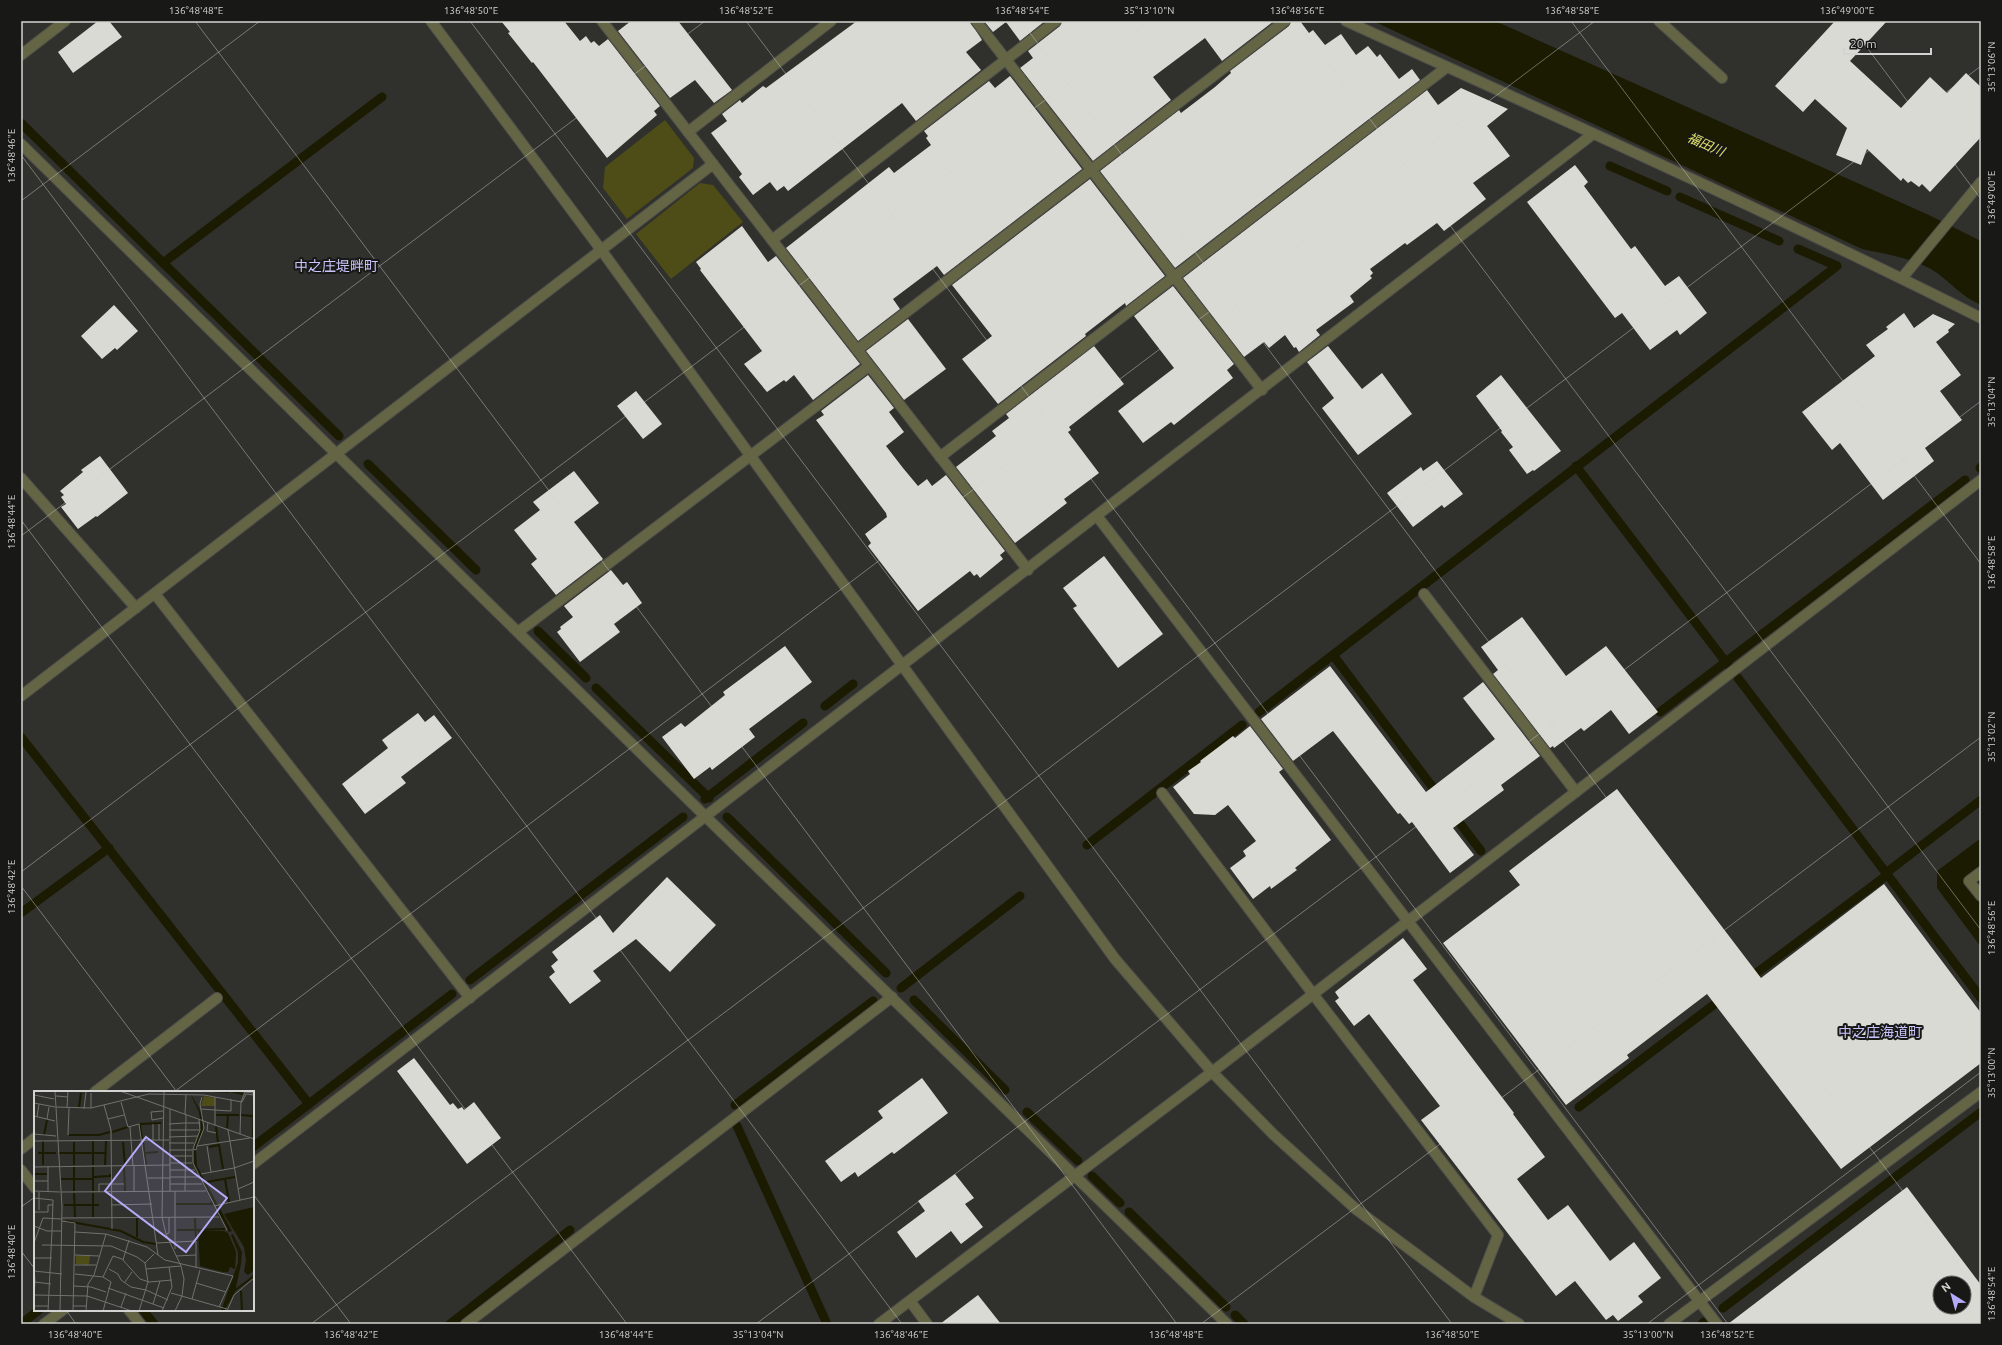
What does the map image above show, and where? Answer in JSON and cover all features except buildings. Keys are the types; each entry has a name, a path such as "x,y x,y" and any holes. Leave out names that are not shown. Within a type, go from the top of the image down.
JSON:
{"street":[{"path":"21,55 65,21"},
{"path":"432,21 602,251 1115,959 1212,1072 1274,1135 1357,1210 1474,1297 1519,1324"},
{"path":"688,132 831,21"},
{"path":"976,21 1262,390"},
{"path":"772,240 1056,21"},
{"path":"857,350 1285,21"},
{"path":"1346,21 1902,278 1981,318"},
{"path":"1659,21 1722,78"},
{"path":"606,23 688,132 1028,570"},
{"path":"940,457 1447,67"},
{"path":"254,1163 1028,570 1593,134"},
{"path":"21,144 706,817 1227,1324"},
{"path":"21,696 602,251 713,164"},
{"path":"1902,278 1981,182"},
{"path":"518,632 869,366"},
{"path":"21,478 136,608"},
{"path":"879,1324 1212,1072 1981,480"},
{"path":"1097,516 1717,1324"},
{"path":"155,594 470,998"},
{"path":"1424,594 1576,792"},
{"path":"1162,793 1313,994 1498,1235 1474,1297"},
{"path":"1981,872 1970,881 1981,896"},
{"path":"466,1324 892,997"},
{"path":"96,1091 217,998"},
{"path":"1669,1324 1981,1092"},
{"path":"21,1149 34,1139"},
{"path":"21,1170 34,1187"},
{"path":"910,1301 927,1324"},
{"path":"44,1324 62,1311"},
{"path":"130,1311 140,1324"}],"shaded area":[{"path":"665,120 694,158 693,168 627,219 603,188 605,167"},
{"path":"700,183 713,185 743,222 671,279 636,234"}],"water":[{"name":"福田川","path":"1373,21 1495,21 1931,216 1981,241 1981,305 1961,293 1937,273 1923,265 1898,257 1862,249"},
{"path":"1981,838 1981,947 1937,888 1937,871"}],"waterway":[{"path":"163,263 382,97"},
{"path":"21,123 339,436"},
{"path":"1610,166 1667,191"},
{"path":"1680,197 1779,241"},
{"path":"1259,712 1837,266 1798,249"},
{"path":"368,464 476,570"},
{"path":"1576,466 1728,665"},
{"path":"1660,712 1965,480"},
{"path":"538,631 586,678"},
{"path":"1333,655 1440,797"},
{"path":"1738,678 1981,998"},
{"path":"825,706 853,684"},
{"path":"596,688 709,798"},
{"path":"705,799 803,723"},
{"path":"1087,845 1242,725"},
{"path":"21,737 309,1104"},
{"path":"1886,873 1981,800"},
{"path":"1452,813 1481,851"},
{"path":"470,980 683,817"},
{"path":"727,817 886,973"},
{"path":"21,913 109,848"},
{"path":"1747,980 1887,875"},
{"path":"901,988 1020,896"},
{"path":"254,1146 452,994"},
{"path":"1579,1107 1724,997"},
{"path":"914,1000 1005,1090"},
{"path":"735,1105 873,1001"},
{"path":"1027,1112 1078,1161"},
{"path":"1723,1308 1981,1112"},
{"path":"737,1126 827,1324"},
{"path":"1092,1176 1120,1203"},
{"path":"1129,1212 1226,1307"},
{"path":"450,1324 570,1230"},
{"path":"21,1324 38,1311"},
{"path":"144,1311 154,1324"},
{"path":"1235,1315 1244,1324"}],"district":[{"name":"中之庄堤畔町","path":"336,266"},
{"name":"中之庄海道町","path":"1880,1032"}]}
